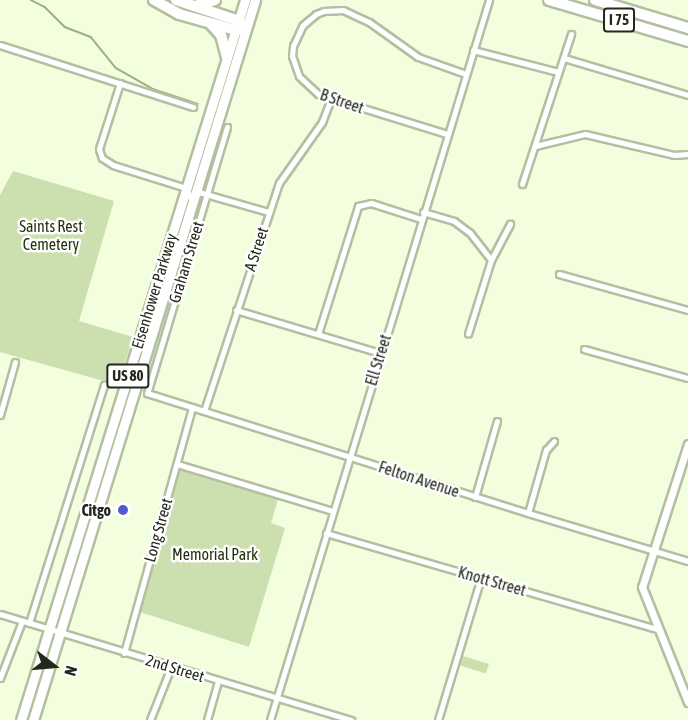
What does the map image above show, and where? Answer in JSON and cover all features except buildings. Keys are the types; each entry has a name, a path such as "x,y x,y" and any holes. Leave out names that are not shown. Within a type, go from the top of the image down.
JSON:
{"highway":[{"path":"154,0 172,11 208,23 240,26"},
{"path":"176,0 240,26"},
{"path":"192,6 215,0"},
{"name":"I 75","path":"549,0 688,41"},
{"name":"I 75","path":"595,0 688,28"},
{"path":"208,23 221,35 227,57"}],"main road":[{"name":"Eisenhower Parkway","path":"21,720 190,189 240,26 245,0"},
{"name":"Eisenhower Parkway","path":"33,720 192,201 189,176 227,57 240,26 255,0"}],"street":[{"name":"Ell Street","path":"270,720 488,2"},
{"name":"B Street","path":"447,134 331,99 310,90 299,76 292,56 298,32 310,18 324,11 349,11 369,21 408,52 466,74"},
{"path":"522,184 571,34"},
{"path":"0,45 193,107"},
{"path":"473,50 558,72"},
{"path":"564,58 688,95"},
{"path":"120,83 99,149 102,158 113,165 268,212"},
{"name":"A Street","path":"204,411 279,183 314,133 331,99"},
{"name":"Graham Street","path":"150,395 146,390 227,127"},
{"path":"535,146 585,134 674,155 688,154"},
{"path":"318,334 358,206 371,204 421,219"},
{"path":"423,212 454,221 470,232 491,260"},
{"path":"468,334 491,260 510,224"},
{"path":"559,274 688,310"},
{"path":"236,310 380,353"},
{"path":"584,349 688,378"},
{"path":"0,415 15,362"},
{"path":"29,623 104,385"},
{"name":"Felton Avenue","path":"150,395 688,561"},
{"name":"Long Street","path":"124,653 192,407"},
{"path":"475,496 497,422"},
{"path":"528,513 546,450 554,441"},
{"path":"688,444 642,586 657,629 688,702"},
{"path":"177,464 333,511"},
{"name":"Knott Street","path":"327,533 657,629"},
{"path":"438,720 481,578"},
{"name":"2nd Street","path":"0,614 351,720"},
{"path":"0,678 22,621"},
{"path":"150,720 171,667"},
{"path":"207,720 218,681"}],"green space":[{"name":"Saints Rest Cemetery","path":"13,171 114,201 79,321 133,337 118,385 0,352 0,195"},
{"name":"Memorial Park","path":"180,465 279,496 271,523 285,528 249,647 137,611"},
{"path":"463,656 489,664 486,673 460,666"}],"waterway":[{"path":"31,0 45,7 65,27 91,37 116,68 153,89 198,104"}],"place":[{"name":"Citgo","path":"123,510"}]}
